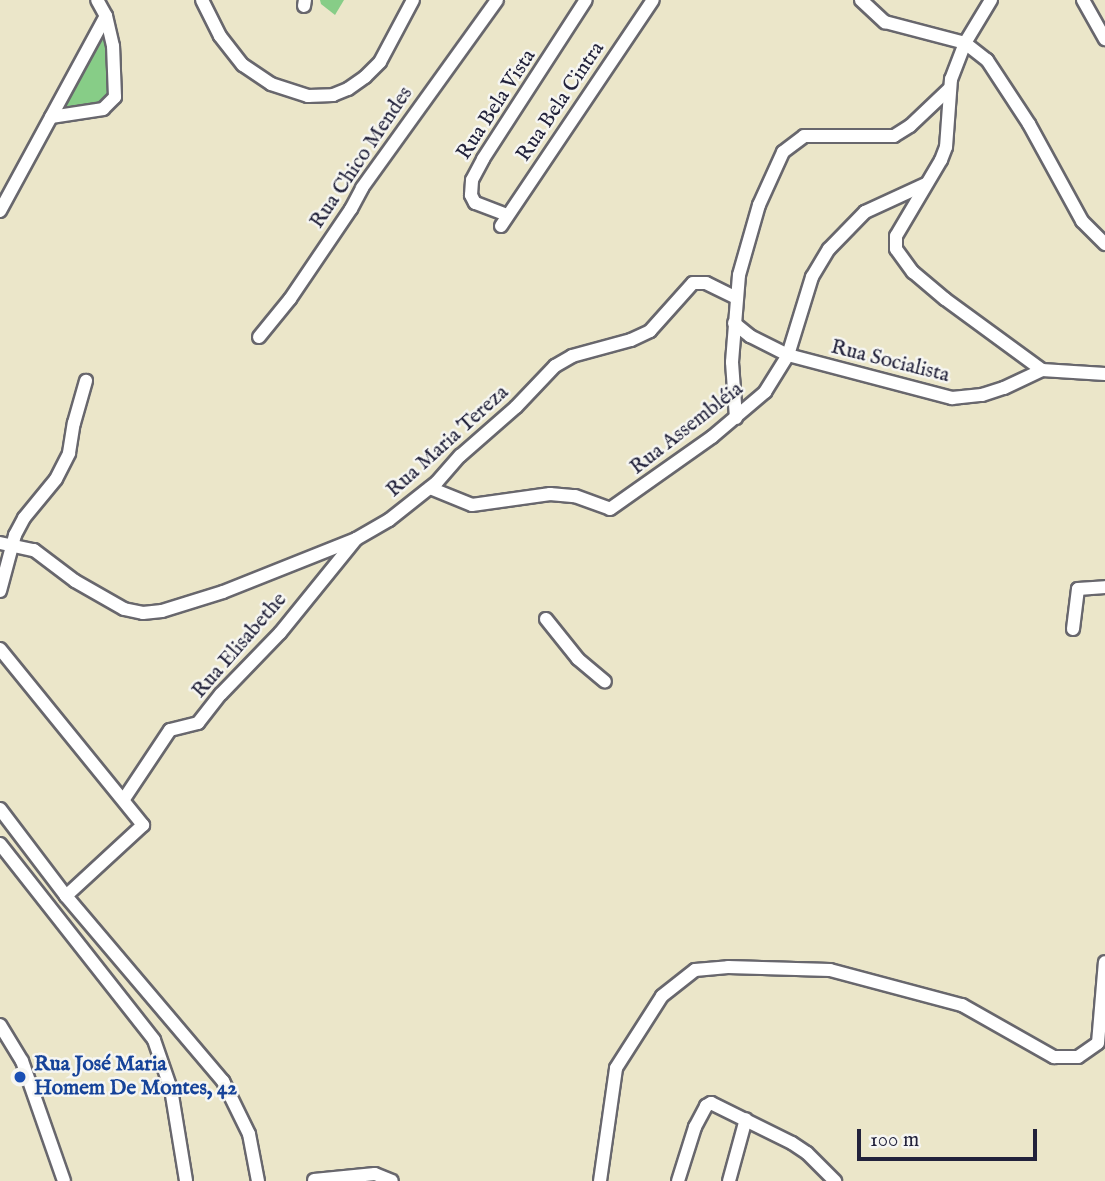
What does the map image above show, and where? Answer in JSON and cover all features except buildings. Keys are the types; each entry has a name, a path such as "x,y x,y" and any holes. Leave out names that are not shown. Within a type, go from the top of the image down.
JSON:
{"street":[{"path":"51,117 93,112 109,105 115,97 113,46 106,16 97,0"},
{"path":"202,0 228,50 243,65 271,84 308,96 333,95 348,89 365,77 380,62 413,0"},
{"name":"Rua Chico Mendes","path":"259,337 290,299 351,209 362,188 497,0"},
{"name":"Rua Bela Vista","path":"504,220 475,204 471,195 472,180 482,159 586,0"},
{"name":"Rua Bela Cintra","path":"504,220 653,0"},
{"path":"862,0 873,14 897,28 965,43 999,74 1073,206 1105,244"},
{"path":"991,0 965,43 949,89 946,146 942,160 896,236 898,255 945,299 1042,370"},
{"path":"1083,0 1105,39"},
{"path":"0,211 106,16"},
{"path":"736,418 731,385 735,297 745,248 759,205 783,152 790,144 804,136 894,136 910,126 949,89"},
{"name":"Rua Assembléia","path":"430,488 472,505 550,494 575,496 610,509 736,418 765,392 788,355 812,277 829,249 865,212 926,184"},
{"name":"Rua Maria Tereza","path":"6,543 41,554 108,603 143,613 162,611 223,592 279,567 356,539 402,511 516,407 555,366 572,356 631,340 650,331 694,284 706,283 735,297"},
{"name":"Rua Socialista","path":"734,323 750,336 788,355 952,398 993,392 1042,370 1105,374"},
{"path":"0,591 6,543 56,479 69,453 74,422 86,381"},
{"name":"Rua Elisabethe","path":"124,799 170,730 176,726 189,727 198,723 221,694 279,633 356,539"},
{"path":"1073,629 1078,589 1105,587"},
{"path":"546,619 578,659 605,681"},
{"path":"0,649 143,824 66,896"},
{"path":"0,809 66,896 172,1024 214,1066 235,1101 249,1134 258,1181"},
{"path":"0,844 154,1040 173,1099 186,1181"},
{"path":"600,1181 616,1068 662,996 695,970 728,967 830,970 962,1005 1054,1057 1078,1057 1098,1043 1105,962"},
{"path":"154,1040 172,1024"},
{"path":"0,1025 22,1061 64,1181"},
{"path":"678,1181 695,1127 706,1106 715,1104 807,1153 835,1181"},
{"path":"729,1181 746,1119"},
{"path":"314,1180 375,1174 392,1181"}],"green space":[{"path":"320,0 344,0 335,15 321,4"},
{"path":"100,34 107,38 109,95 95,106 57,110"}],"place":[{"name":"Rua José Maria Homem De Montes, 42","path":"20,1077"}]}
